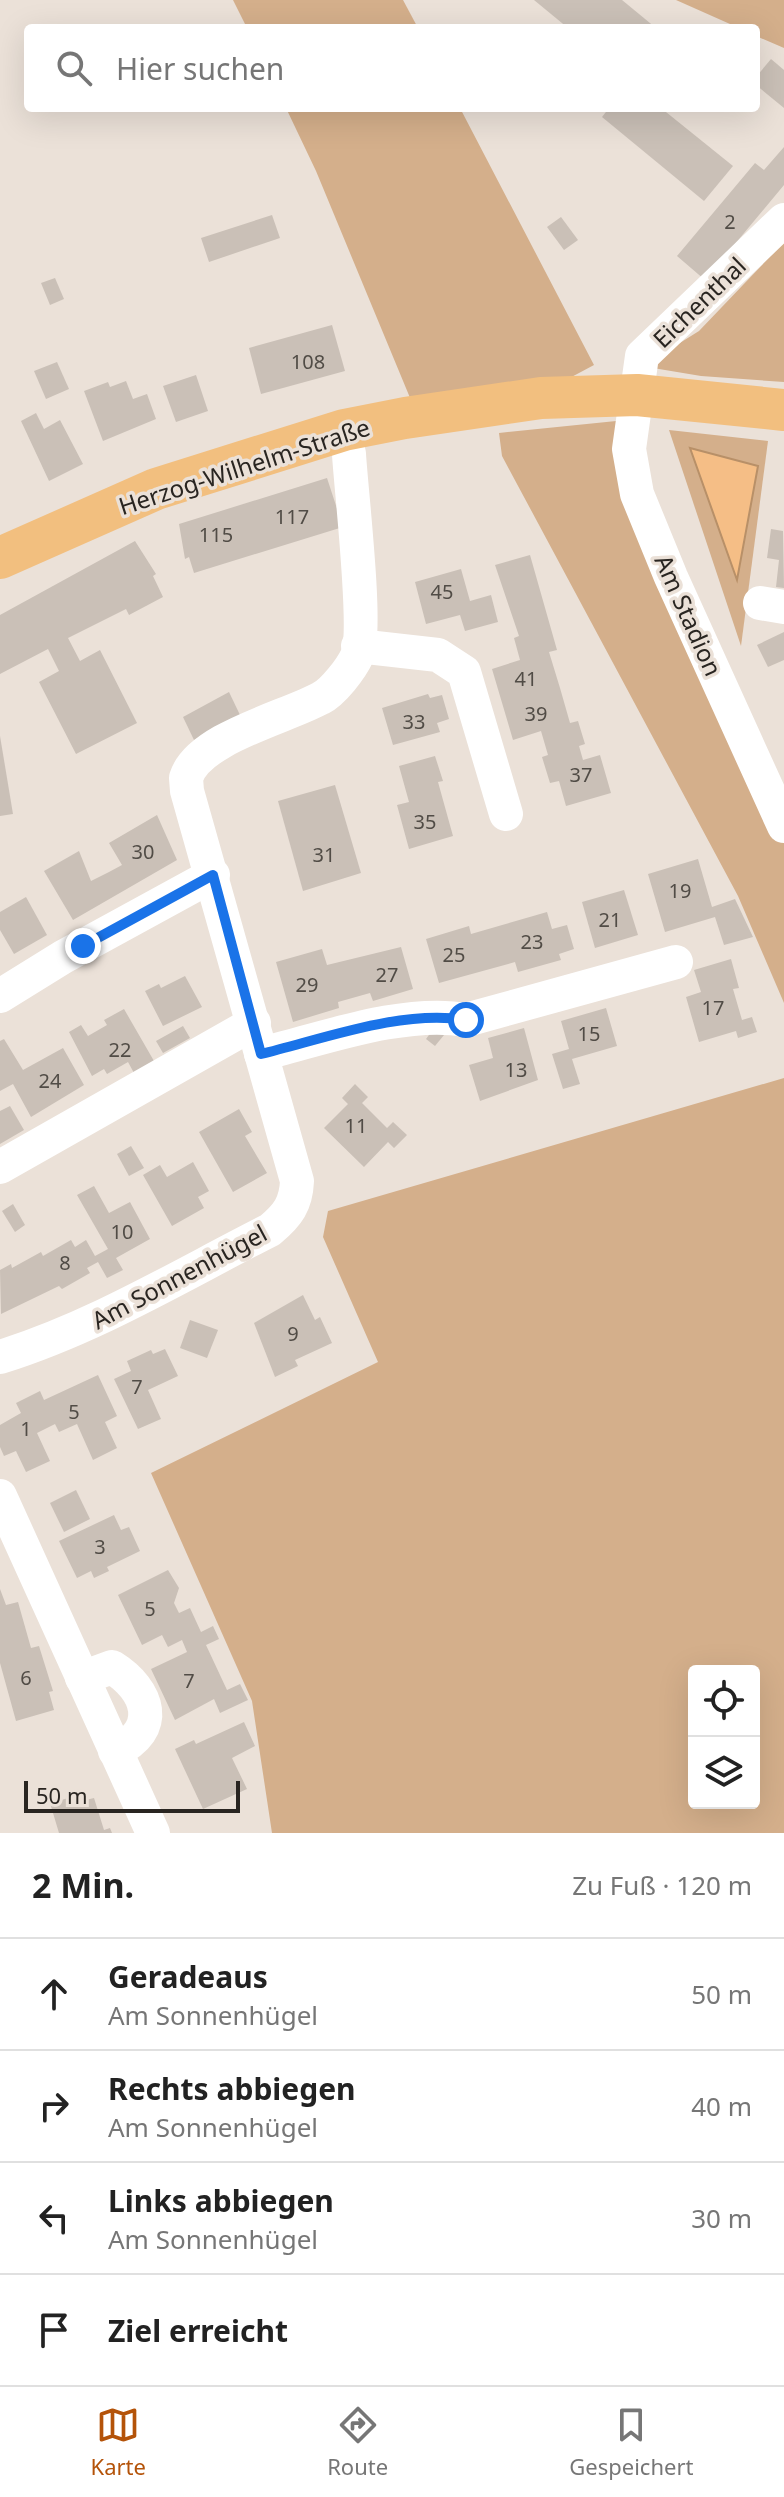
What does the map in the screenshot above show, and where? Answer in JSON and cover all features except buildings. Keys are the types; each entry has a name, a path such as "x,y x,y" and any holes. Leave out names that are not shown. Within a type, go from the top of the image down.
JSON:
{"main road":[{"name":"Herzog-Wilhelm-Straße","path":"0,558 156,489 344,430 541,398 637,395 784,410"}],"street":[{"name":"Eichenthal","path":"637,395 642,356 784,220"},
{"name":"Am Stadion","path":"637,395 629,449 637,494 784,826"},
{"path":"344,430 350,469 360,626 358,646 438,655 464,672 506,814"},
{"name":"Am Sonnenhügel","path":"0,1357 54,1340 129,1305 270,1230 284,1218 296,1200 297,1181 187,791 187,773 227,739 323,697 358,655 358,646"},
{"path":"0,996 63,957 213,875"},
{"path":"0,1167 257,1039 440,1015 466,1020 676,962"},
{"path":"0,1496 153,1833"},
{"path":"82,1678 112,1667 130,1677 144,1704 145,1726 133,1743 115,1751"}],"shaded area":[{"path":"233,0 403,0 416,24 245,24"},
{"path":"676,0 784,0 784,48 760,38 760,24 730,24"},
{"path":"288,112 462,112 594,365 564,381 413,405 316,171"},
{"path":"784,242 784,382 701,376 653,368 659,356 699,331"},
{"path":"626,420 784,843 784,1003 738,896 502,456 499,433"},
{"path":"669,430 768,441 741,646"},
{"path":"690,448 758,466 737,580"},
{"path":"784,1078 784,1833 272,1833 252,1701 151,1473 378,1362 323,1237 328,1211"}],"route":[{"path":"83,946 213,875 261,1054 413,1018 440,1015 466,1020"}]}
